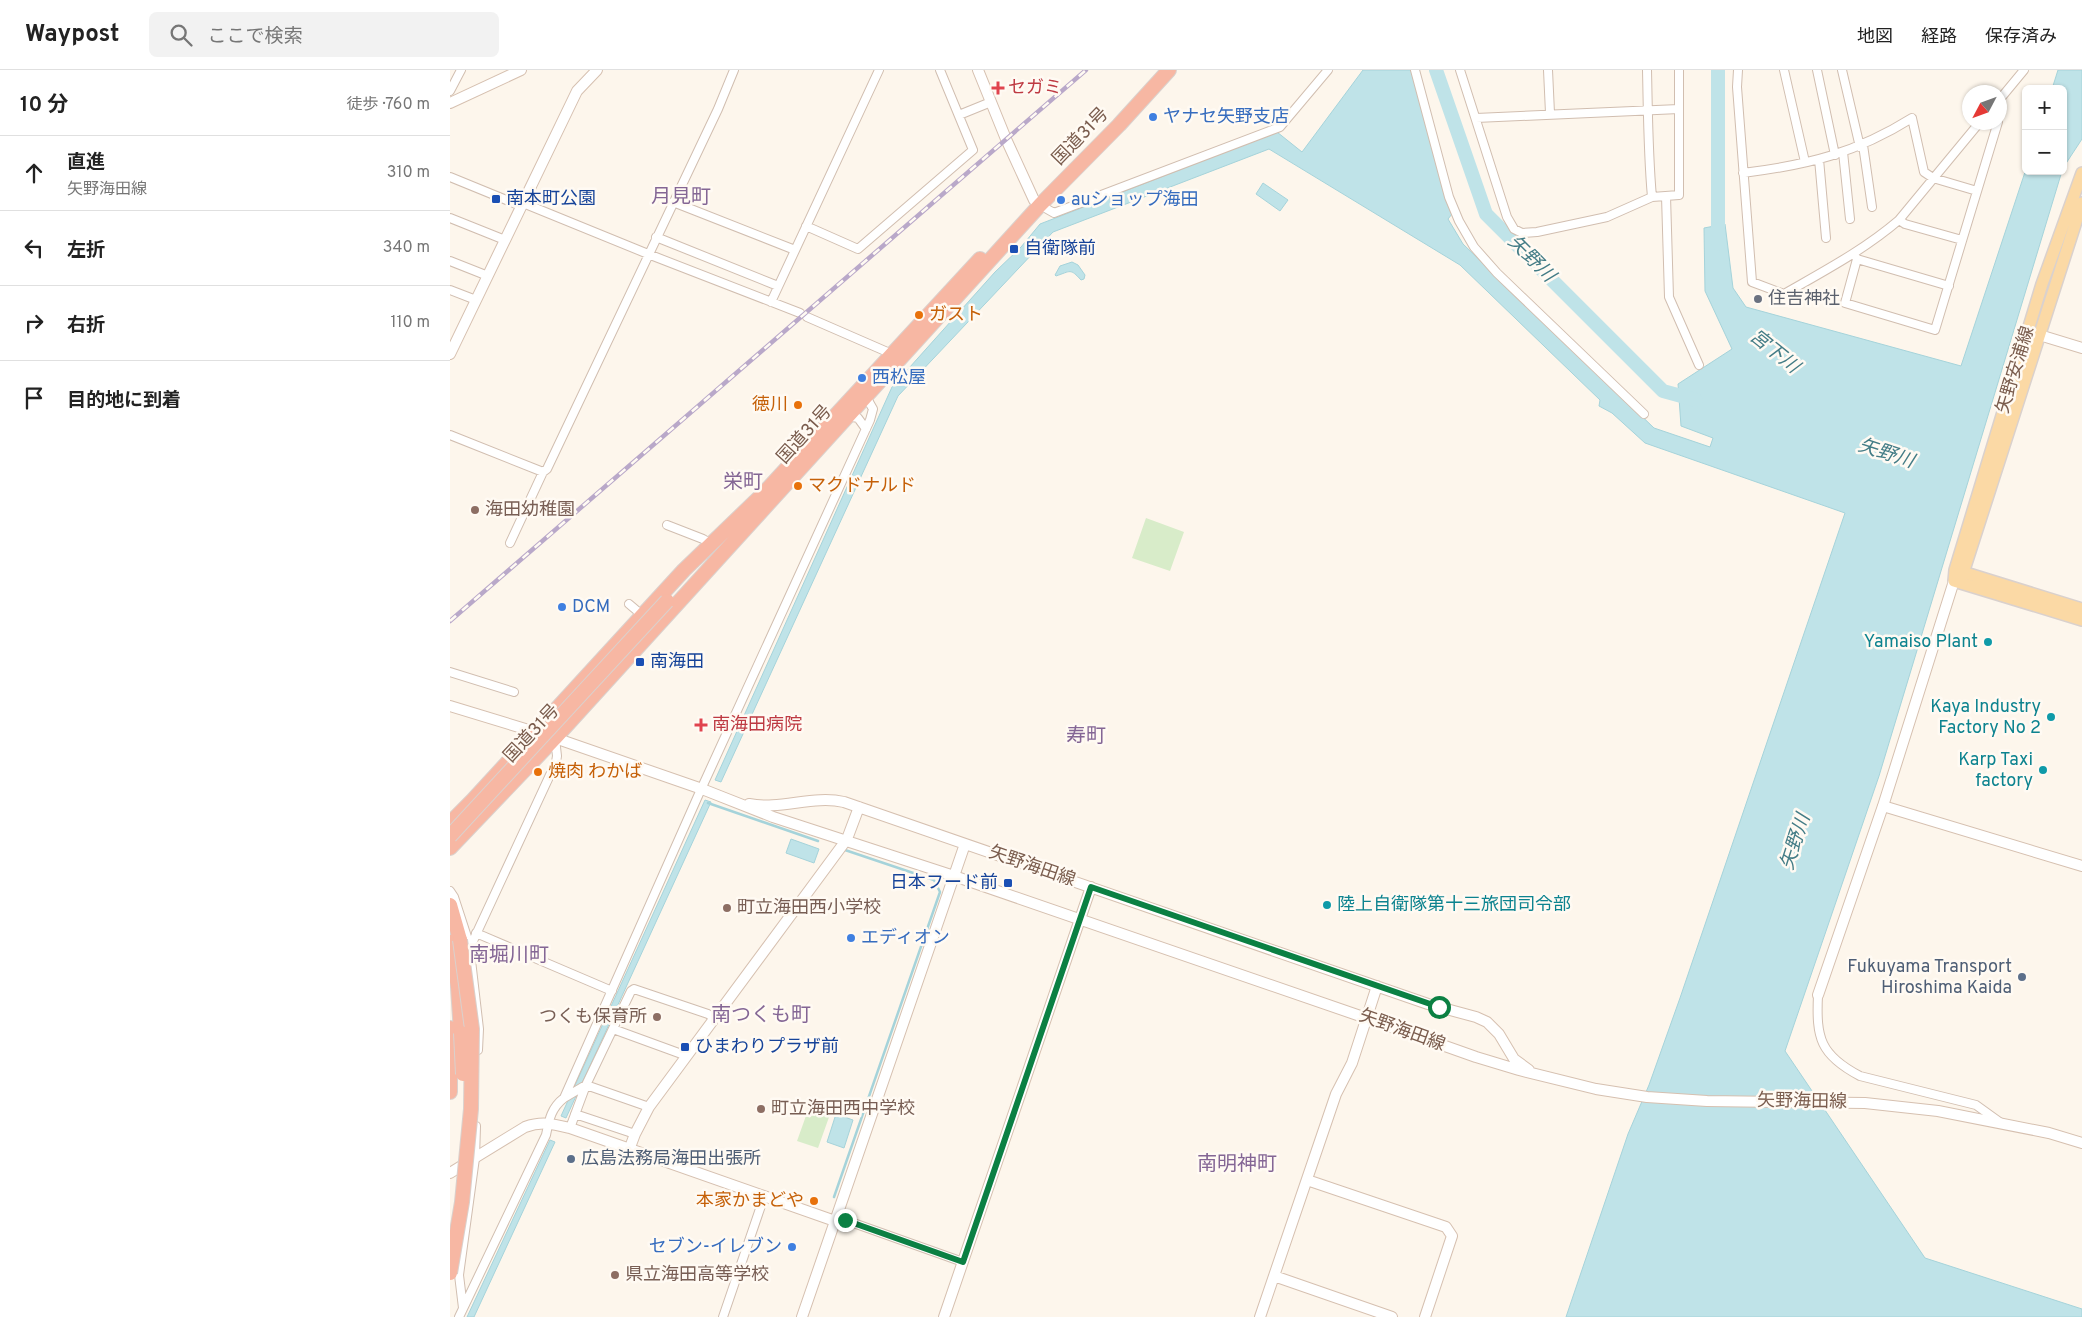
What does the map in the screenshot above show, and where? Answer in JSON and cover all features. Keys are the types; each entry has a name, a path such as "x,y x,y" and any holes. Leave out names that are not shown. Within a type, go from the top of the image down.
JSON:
{"highway":[{"name":"国道31号","path":"450,848 555,738 763,494 863,393 1159,70"},
{"name":"国道31号","path":"450,823 642,615 716,548 848,416 892,354 1037,203 1149,93 1169,70"},
{"path":"450,836 716,548"},
{"path":"450,854 473,823"},
{"path":"450,905 460,942 472,1029 471,1109 462,1202 450,1273"},
{"path":"450,1237 464,1086 458,988 460,942"},
{"path":"450,1028 450,1092"}],"main road":[{"path":"1149,93 1175,70"},
{"name":"矢野安浦線","path":"2033,333 2042,284 2082,174"},
{"name":"矢野安浦線","path":"1957,574 2033,333 2082,203"},
{"path":"1957,574 2082,609"},
{"path":"1957,574 2082,620"}],"street":[{"path":"450,91 461,70"},
{"path":"450,102 521,70"},
{"path":"450,354 577,91 597,70"},
{"path":"510,543 543,472 547,469 734,70"},
{"path":"771,302 879,70"},
{"path":"806,226 858,249 973,150 940,70"},
{"path":"978,70 1037,203 1054,213 1280,127 1328,70"},
{"path":"1416,70 1449,197 1459,221 1474,247 1497,273 1644,414"},
{"path":"1460,70 1507,217 1514,229 1522,233 1537,232 1607,217 1652,197 1679,196 1679,70"},
{"path":"1548,70 1550,113"},
{"path":"1647,70 1649,110 1647,134 1652,197"},
{"path":"1738,70 1752,282 1784,294 1855,256 1898,220 1973,130"},
{"path":"1784,70 1805,162"},
{"path":"1817,70 1839,154 1850,218"},
{"path":"1842,70 1861,146 1872,207"},
{"path":"2007,91 2024,70"},
{"path":"959,115 991,102"},
{"path":"1476,118 1550,113 1679,109"},
{"path":"1744,173 1777,169 1839,154 1861,146 1912,118 1924,172 1933,178 1977,191"},
{"path":"1855,256 1845,303 1935,330 1996,130"},
{"path":"1819,159 1826,238"},
{"path":"450,177 804,315 892,354"},
{"path":"1666,196 1669,297 1699,365"},
{"path":"673,202 795,250"},
{"path":"450,218 505,240"},
{"path":"1898,220 1962,240"},
{"path":"656,237 778,286"},
{"path":"1855,256 1948,286"},
{"path":"450,261 488,276"},
{"path":"450,290 476,300"},
{"path":"2033,333 2082,348"},
{"path":"566,1097 866,429 873,409 863,393"},
{"path":"848,416 861,420 866,429"},
{"path":"450,435 543,472"},
{"path":"667,525 716,548"},
{"path":"1957,574 1883,806 1818,995 1818,1027 1827,1051 1844,1068 1860,1076 1976,1105 2001,1123"},
{"path":"629,604 642,615"},
{"path":"450,672 514,692"},
{"name":"矢野海田線","path":"450,706 555,738 732,800 773,817 847,840 1080,919 1476,1057 1548,1078 1596,1089 1676,1100 1865,1103 1938,1111 2082,1141"},
{"path":"460,942 473,941 556,762 555,738"},
{"name":"矢野海田線","path":"732,800 770,806 830,800 859,807 1377,986 1482,1019 1495,1030 1514,1059 1534,1073"},
{"path":"1883,806 2082,866"},
{"path":"629,1150 649,1107 847,840 859,807"},
{"path":"802,1317 965,844"},
{"path":"944,1317 1091,887"},
{"path":"450,891 454,896 460,942 479,1029 475,1158 459,1275 463,1308"},
{"path":"476,933 612,991"},
{"path":"1260,1317 1336,1094 1352,1063 1377,986"},
{"path":"570,1128 584,1086 631,991 634,989 708,1014 714,1018"},
{"path":"613,1029 687,1056"},
{"path":"588,1049 599,1054"},
{"path":"460,1317 546,1135 551,1113 556,1104 584,1086 649,1107"},
{"path":"575,1114 635,1134"},
{"path":"450,1174 525,1127 537,1123 548,1124 570,1128 764,1197 835,1221 845,1220 963,1262"},
{"path":"1307,1180 1450,1230 1452,1236 1425,1317"},
{"path":"723,1317 764,1197"},
{"path":"1274,1276 1392,1317"}],"green space":[{"path":"1146,518 1184,532 1170,571 1132,558"},
{"path":"812,1099 833,1106 818,1148 797,1141"}],"water":[{"path":"1363,70 1411,70 1452,214 1448,219 1463,244 1654,428 1710,447 1713,438 1681,426 1678,384 1732,349 1705,291 1704,228 1725,224 1733,288 1746,307 1961,366 2024,175 2061,175 1879,776 1785,1051 1925,1258 2082,1309 2082,1317 1566,1317 1628,1134 1649,1085 1680,998 1845,513 1645,443 1612,413 1599,406 1600,400 1460,265 1269,149 1053,232 898,396 721,782 715,780 892,387 995,272 1021,247 1040,224 1277,132 1302,152"},
{"path":"2058,70 2082,70 2082,139 2067,162 2067,85 2053,85"},
{"path":"1263,183 1288,200 1280,211 1256,194"},
{"path":"1072,262 1078,265 1085,275 1084,279 1081,280 1072,272 1055,275 1060,266"},
{"path":"705,800 711,802 566,1118 561,1116"},
{"path":"791,839 819,849 814,863 786,853"},
{"path":"836,1114 853,1120 844,1148 827,1142"},
{"path":"550,1140 555,1142 474,1317 467,1317"}],"waterway":[{"name":"矢野川","path":"1436,70 1486,214 1663,391 1696,400"},
{"name":"宮下川","path":"1718,70 1718,244"},
{"path":"708,803 818,841"},
{"path":"834,1197 940,892 934,880 845,850"}],"railway":[{"path":"450,621 1086,70"}],"place":[{"name":"セガミ","path":"998,88"},
{"name":"ヤナセ矢野支店","path":"1153,117"},
{"name":"南本町公園","path":"496,199"},
{"name":"auショップ海田","path":"1061,200"},
{"name":"自衛隊前","path":"1014,249"},
{"name":"住吉神社","path":"1758,299"},
{"name":"ガスト","path":"919,315"},
{"name":"西松屋","path":"862,378"},
{"name":"徳川","path":"798,405"},
{"name":"マクドナルド","path":"798,486"},
{"name":"海田幼稚園","path":"475,510"},
{"name":"DCM","path":"562,607"},
{"name":"Yamaiso Plant","path":"1988,642"},
{"name":"南海田","path":"640,662"},
{"name":"Kaya Industry Factory No 2","path":"2051,717"},
{"name":"南海田病院","path":"701,725"},
{"name":"Karp Taxi factory","path":"2043,770"},
{"name":"焼肉 わかば","path":"538,772"},
{"name":"日本フード前","path":"1008,883"},
{"name":"陸上自衛隊第十三旅団司令部","path":"1327,905"},
{"name":"町立海田西小学校","path":"727,908"},
{"name":"エディオン","path":"851,938"},
{"name":"Fukuyama Transport Hiroshima Kaida","path":"2022,977"},
{"name":"つくも保育所","path":"657,1017"},
{"name":"ひまわりプラザ前","path":"685,1047"},
{"name":"町立海田西中学校","path":"761,1109"},
{"name":"広島法務局海田出張所","path":"571,1159"},
{"name":"本家かまどや","path":"814,1201"},
{"name":"セブン-イレブン","path":"792,1247"},
{"name":"県立海田高等学校","path":"615,1275"}],"district":[{"name":"月見町","path":"681,198"},
{"name":"栄町","path":"743,483"},
{"name":"寿町","path":"1086,737"},
{"name":"南堀川町","path":"509,956"},
{"name":"南つくも町","path":"761,1016"},
{"name":"南明神町","path":"1237,1165"}],"route":[{"path":"845,1220 963,1262 1091,887 1439,1007"}]}
